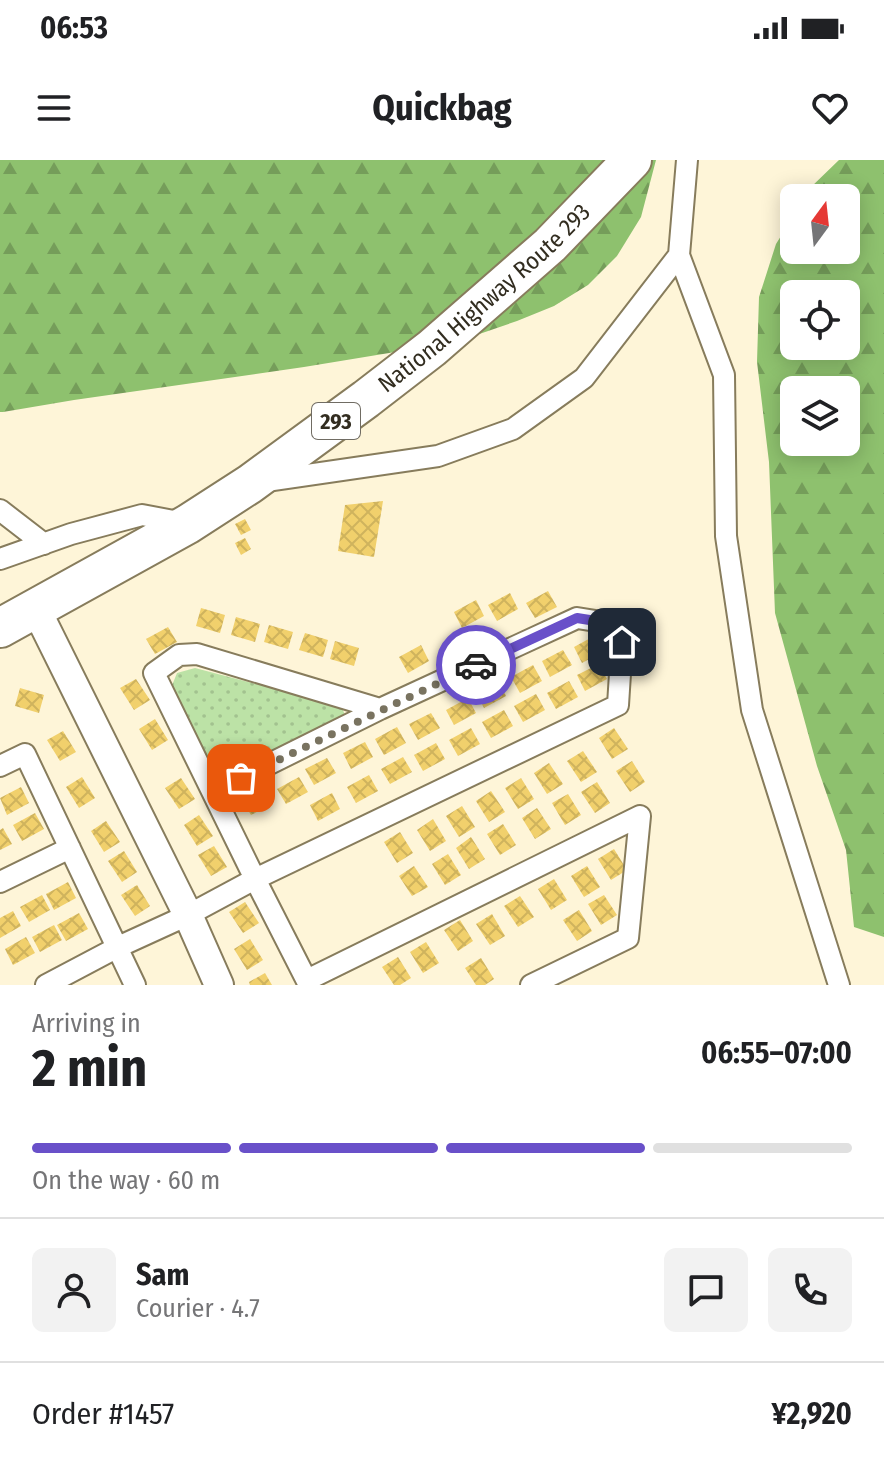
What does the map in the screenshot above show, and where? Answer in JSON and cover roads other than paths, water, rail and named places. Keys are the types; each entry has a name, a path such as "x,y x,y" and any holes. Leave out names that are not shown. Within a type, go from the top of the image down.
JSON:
{"highway":[{"name":"National Highway Route 293","path":"0,628 188,524 250,484 366,399 432,348 550,245 632,160"}],"street":[{"path":"687,160 679,255 724,375 726,536 752,710 839,985"},
{"path":"250,484 438,456 513,429 584,378 679,255"},
{"path":"0,510 44,544"},
{"path":"0,559 142,515 188,524"},
{"path":"36,609 188,915 219,985"},
{"path":"46,985 255,879 618,705 622,642 602,622 577,618 380,709 213,792"},
{"path":"380,709 197,654 179,655 154,673 308,983 640,816 628,938 531,985"},
{"path":"0,766 25,754 135,985"},
{"path":"0,882 70,848"}]}
